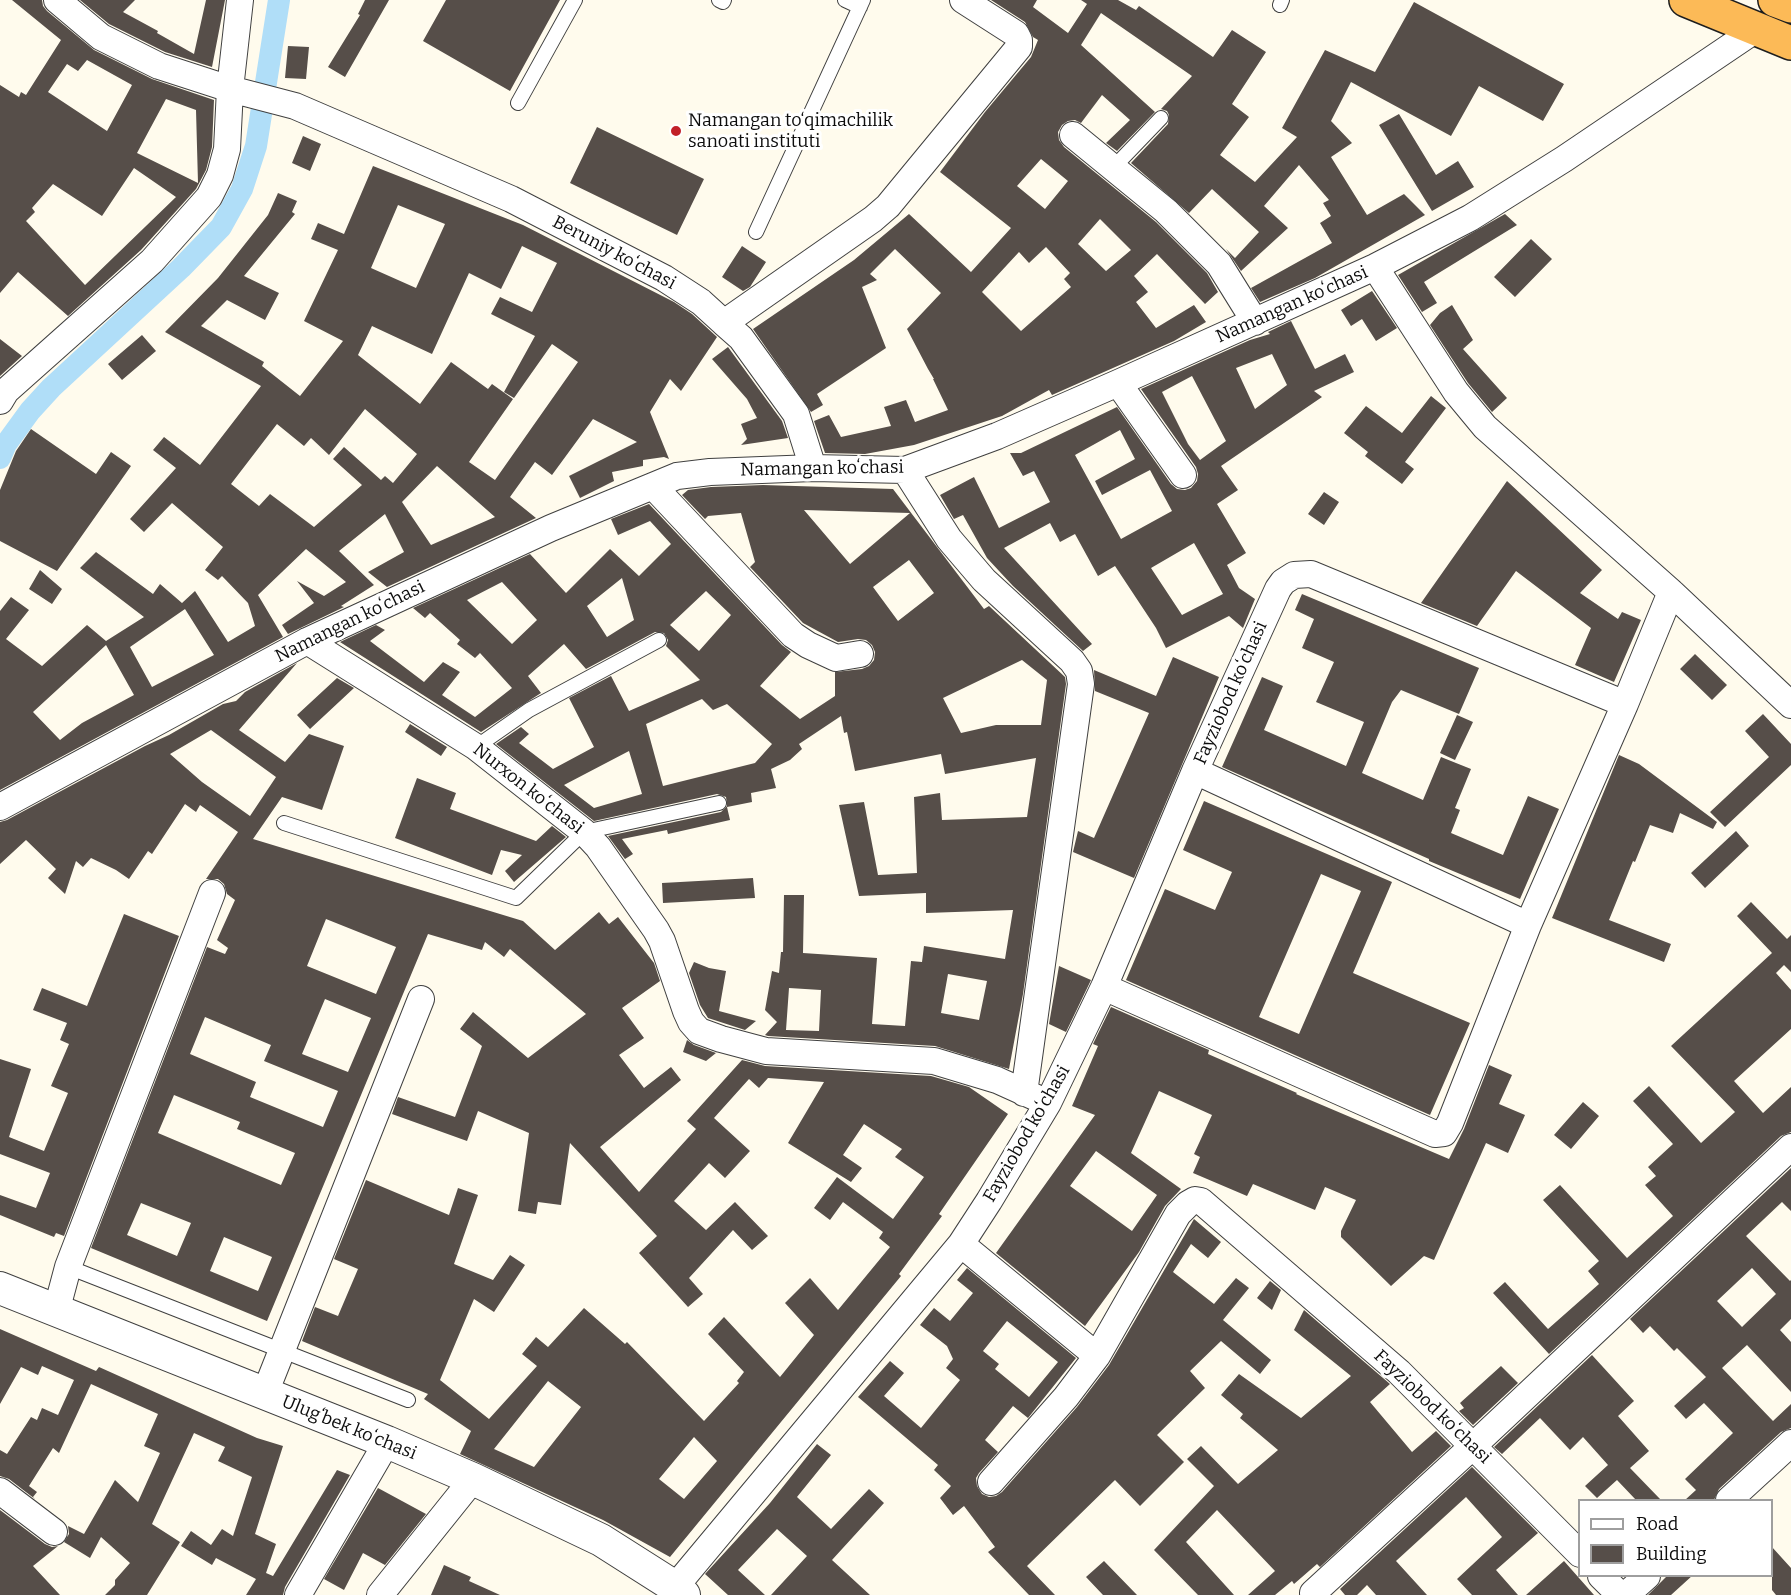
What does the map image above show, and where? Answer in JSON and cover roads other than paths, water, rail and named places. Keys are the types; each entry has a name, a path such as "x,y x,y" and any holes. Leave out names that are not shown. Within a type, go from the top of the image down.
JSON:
{"highway":[{"path":"1686,0 1791,43"},
{"path":"1775,0 1791,6"}],"street":[{"name":"Beruniy koʻchasi","path":"57,0 101,37 159,66 294,106 512,199 664,278 701,302 741,338 796,414 813,468"},
{"path":"0,401 6,391 152,261 209,197 220,175 239,91 240,0"},
{"path":"724,323 873,219 888,206 1018,47 1019,39 1016,34 963,0"},
{"name":"Namangan koʻchasi","path":"0,807 307,641 551,528 677,476 710,472 813,468 905,470 997,436 1118,383 1375,267 1470,218 1554,165 1755,30"},
{"path":"1073,135 1166,211 1220,264 1255,322"},
{"path":"1375,267 1456,392 1485,428 1671,591 1791,705"},
{"path":"1118,383 1183,475"},
{"path":"905,470 949,539 984,580 1072,661 1079,671 1081,684 1024,1093"},
{"path":"653,486 794,635 808,645 836,658 860,654"},
{"name":"Fayziobod koʻchasi","path":"680,1591 961,1244 1048,1102 1104,987 1195,771 1283,582 1294,575 1311,574 1625,704"},
{"path":"1104,987 1440,1135 1450,1123 1528,925 1625,704 1671,591"},
{"name":"Nurxon koʻchasi","path":"307,641 476,747 584,832 598,847 656,930 662,941 686,1011 691,1022 699,1031 766,1051 934,1061 997,1080 1048,1102"},
{"path":"1195,771 1528,925"},
{"path":"56,1312 68,1268 212,893"},
{"path":"265,1394 421,999"},
{"path":"1313,1593 1791,1147"},
{"name":"Fayziobod koʻchasi","path":"1097,1356 1178,1214 1195,1200 1202,1201 1399,1372 1578,1552"},
{"path":"961,1244 1097,1356 1066,1397 991,1482"},
{"name":"Ulugʻbek koʻchasi","path":"0,1288 387,1442 473,1479 601,1540 680,1591"},
{"path":"298,1595 387,1442"},
{"path":"1730,1499 1791,1443"},
{"path":"380,1595 473,1479"},
{"path":"0,1491 54,1532"},
{"path":"1603,1577 1620,1595"},
{"path":"1626,1595 1645,1577"}],"lane":[{"path":"518,103 575,0"},
{"path":"719,0 723,2 724,0"},
{"path":"756,232 862,3 845,0"},
{"path":"1114,167 1161,118"},
{"path":"476,747 529,710 659,640"},
{"path":"284,823 516,898 584,832 719,803"},
{"path":"68,1268 408,1400"}],"waterway":[{"path":"0,458 6,444 30,411 51,388 181,268 221,227 242,189 256,146 279,0"}],"place":[{"name":"Namangan to‘qimachilik sanoati instituti","path":"676,131"}]}
